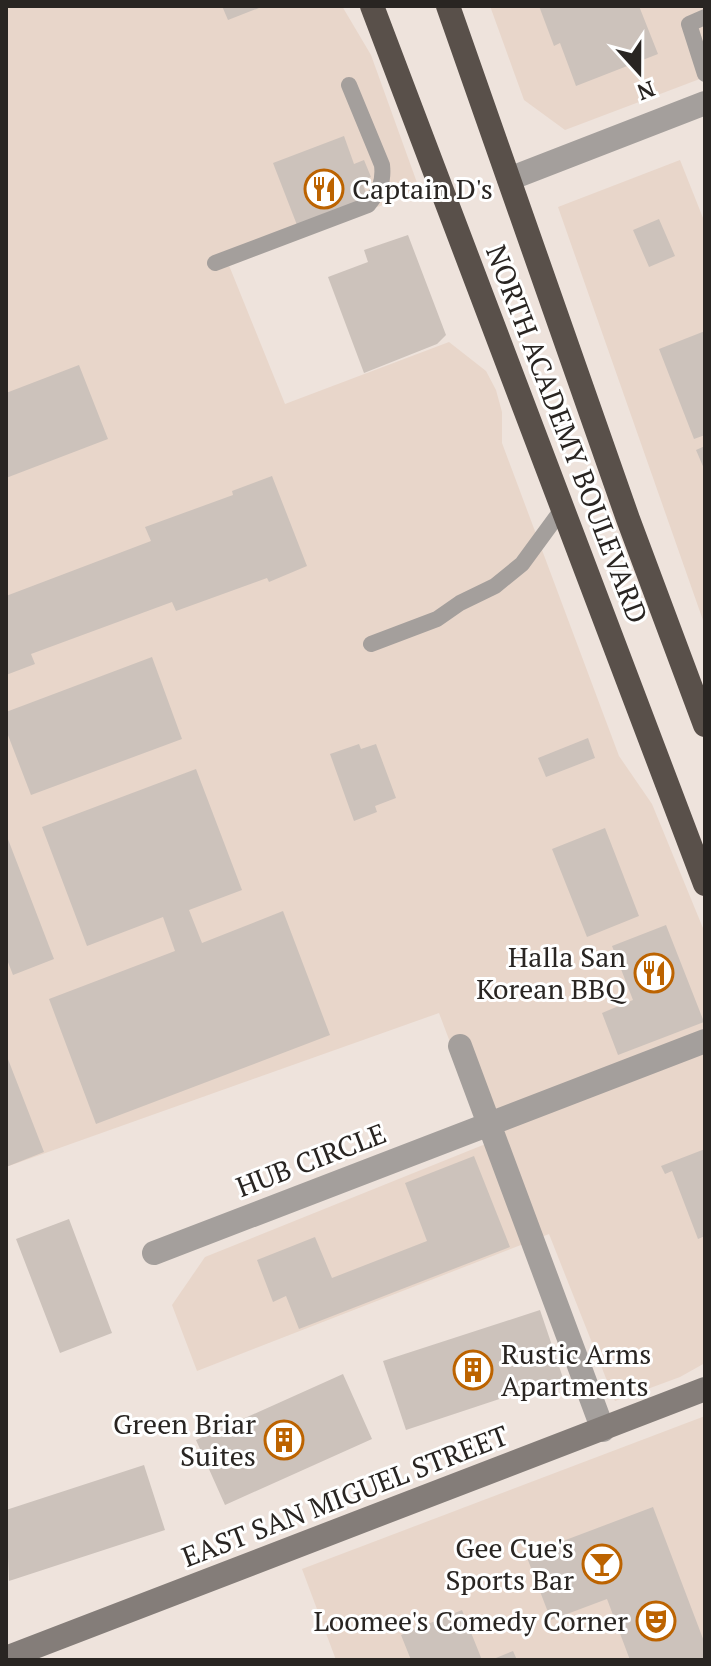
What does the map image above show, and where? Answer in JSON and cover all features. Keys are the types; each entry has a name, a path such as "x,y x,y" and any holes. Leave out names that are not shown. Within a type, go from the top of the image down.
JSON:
{"highway":[{"name":"NORTH ACADEMY BOULEVARD","path":"372,6 705,884"},
{"name":"NORTH ACADEMY BOULEVARD","path":"448,6 705,725"}],"street":[{"path":"509,179 703,111"},
{"name":"HUB CIRCLE","path":"154,1253 705,1041"},
{"path":"460,1046 603,1430"},
{"name":"EAST SAN MIGUEL STREET","path":"6,1658 705,1389"}],"lane":[{"path":"705,17 689,24 705,74"},
{"path":"215,263 368,205 378,194 383,178 382,165 349,85"},
{"path":"371,644 437,619 460,603 495,586 522,564 563,508"}],"shaded area":[{"path":"6,6 342,6 371,55 420,191 228,263 285,404 449,342 486,371 496,390 502,412 502,443 619,756 652,804 705,933 705,1363 680,1377 615,1401 549,1234 197,1371 172,1305 205,1257 488,1143 439,1013 6,1167"},
{"path":"490,6 705,6 705,77 565,130 524,100"},
{"path":"680,160 705,223 705,626 558,207"},
{"path":"705,1416 705,1660 336,1660 302,1569"}],"building":[{"path":"222,6 264,6 228,20"},
{"path":"539,6 639,6 658,54 576,86 560,43 554,46"},
{"name":"Captain D's","path":"344,136 354,164 364,160 371,177 361,181 368,197 297,225 273,163"},
{"path":"659,219 675,256 649,267 633,230"},
{"path":"408,235 446,335 437,344 364,373 328,277 368,262 364,250"},
{"path":"705,331 705,435 694,439 659,349"},
{"path":"79,365 108,439 6,478 6,393"},
{"path":"705,446 705,471 696,450"},
{"path":"272,476 307,566 269,582 267,578 176,611 172,602 31,654 35,664 6,675 6,596 151,541 145,527 233,495 232,491"},
{"path":"152,657 182,739 31,795 6,730 6,712"},
{"path":"588,738 595,758 546,777 538,758"},
{"path":"359,744 361,749 376,744 396,798 375,806 377,812 354,821 330,754"},
{"path":"196,769 242,890 189,910 202,943 283,911 330,1035 96,1124 49,999 175,951 163,917 87,946 42,827"},
{"path":"605,828 639,916 587,937 552,849"},
{"path":"6,834 54,959 13,975 6,957"},
{"name":"Halla San Korean BBQ","path":"666,925 704,1022 618,1055 602,1013 633,1000 612,946"},
{"path":"6,1054 44,1152 6,1167"},
{"path":"705,1149 705,1236 698,1239 672,1171 665,1174 661,1166"},
{"path":"474,1156 510,1247 299,1329 286,1296 273,1302 257,1260 315,1237 332,1278 427,1241 405,1183"},
{"path":"69,1219 112,1333 60,1353 16,1239"},
{"name":"Rustic Arms Apartments","path":"540,1310 563,1378 406,1430 383,1361"},
{"name":"Green Briar Suites","path":"343,1374 372,1439 225,1505 196,1440"},
{"path":"144,1465 165,1530 9,1581 6,1510"},
{"name":"Gee Cue's Sports Bar","path":"653,1507 705,1644 705,1660 630,1660 607,1599 551,1620 526,1555"},
{"path":"462,1610 482,1660 411,1660 401,1635"},
{"path":"513,1651 517,1660 491,1660"}],"place":[{"name":"Captain D's","path":"324,189"},
{"name":"Halla San Korean BBQ","path":"654,973"},
{"name":"Rustic Arms Apartments","path":"473,1370"},
{"name":"Green Briar Suites","path":"284,1440"},
{"name":"Gee Cue's Sports Bar","path":"602,1564"},
{"name":"Loomee's Comedy Corner","path":"656,1621"}]}
